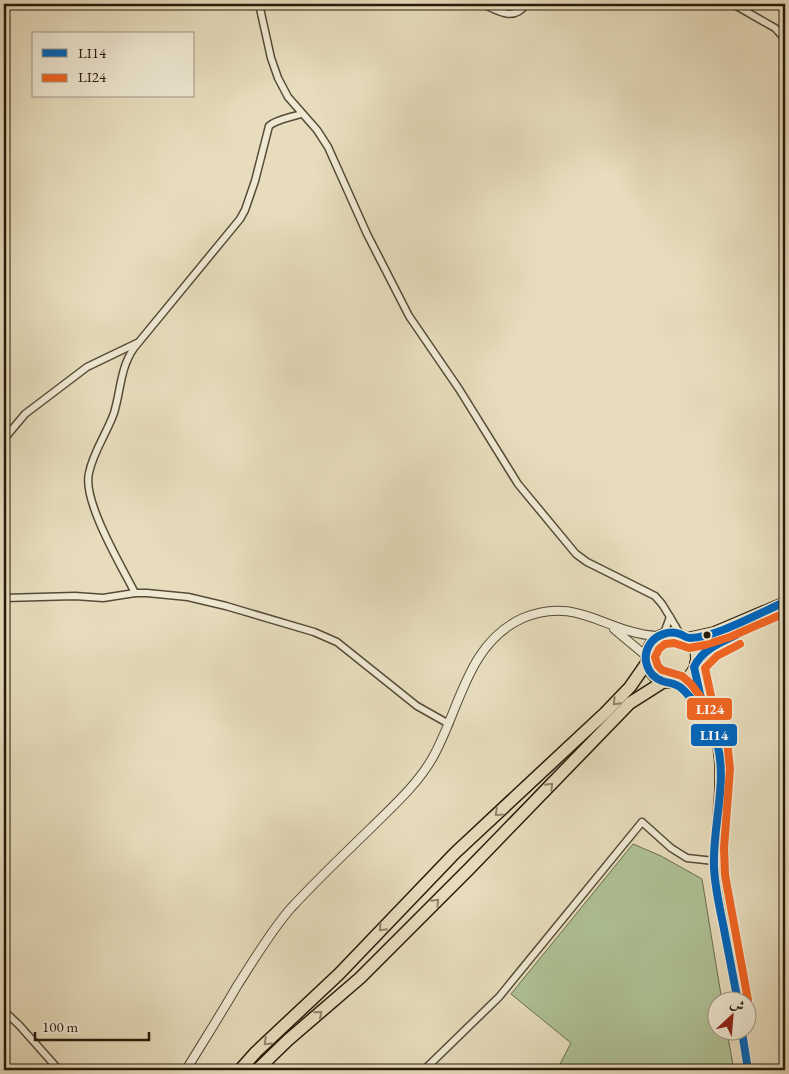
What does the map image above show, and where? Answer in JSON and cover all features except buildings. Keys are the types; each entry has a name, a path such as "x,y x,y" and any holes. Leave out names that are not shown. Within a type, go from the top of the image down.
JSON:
{"highway":[{"path":"240,1070 256,1052 339,974 455,853 605,713 630,687 645,659 647,647 652,641 661,635 673,632 684,636 714,632 785,602"},
{"path":"257,1069 360,978 469,869 630,702 669,683 685,679 702,656 718,644 785,612"},
{"path":"684,636 693,646 696,654 695,665"},
{"path":"645,659 649,671 655,678 669,683"}],"street":[{"path":"4,12 8,4"},
{"path":"259,4 271,58 278,78 288,97 317,130 328,147 367,234 409,316 454,382 518,484 576,554 587,562 654,596 662,604 684,636"},
{"path":"483,4 506,14 516,14 526,4"},
{"path":"733,4 776,28 785,39"},
{"path":"135,593 101,523 89,492 88,483 91,464 113,414 127,359 240,219 255,181 269,126 275,122 301,114"},
{"path":"4,439 25,414 79,373 95,362 139,342"},
{"path":"4,598 75,596 104,598 135,593 188,597 208,601 325,636 347,648 416,706 448,724"},
{"path":"186,1070 256,956 294,905 415,782 433,758 469,675 480,654 493,638 512,624 531,615 553,610 579,612 606,624 640,634 661,635 670,617"},
{"path":"606,624 630,641 645,659"},
{"path":"695,665 706,718 717,744 720,764 714,861 718,895 736,992"},
{"path":"669,683 683,689 706,718"},
{"path":"424,1070 499,997 642,822 671,848 687,858 714,861"},
{"path":"4,1011 59,1070"},
{"path":"744,1042 748,1070"}],"green space":[{"path":"633,844 661,856 702,879 721,992 706,992 706,1042 729,1042 734,1070 557,1070 571,1043 511,994"}],"transit line":[{"name":"LI14","path":"736,992 715,875 714,852 721,774 717,743 707,722 685,691 653,675 647,666 646,655 650,644 663,634 676,633 687,638 712,634 785,602"},
{"name":"LI24","path":"747,992 725,875 724,848 730,769 727,740 717,719 691,684 682,676 662,670 658,666 655,657 659,649 665,644 674,643 689,648 705,645 730,637 785,613"},
{"name":"LI14","path":"704,712 694,667 706,652 717,644 736,635"},
{"name":"LI24","path":"714,710 705,668 717,656 740,644"},
{"name":"LI14","path":"744,1042 748,1070"}]}
